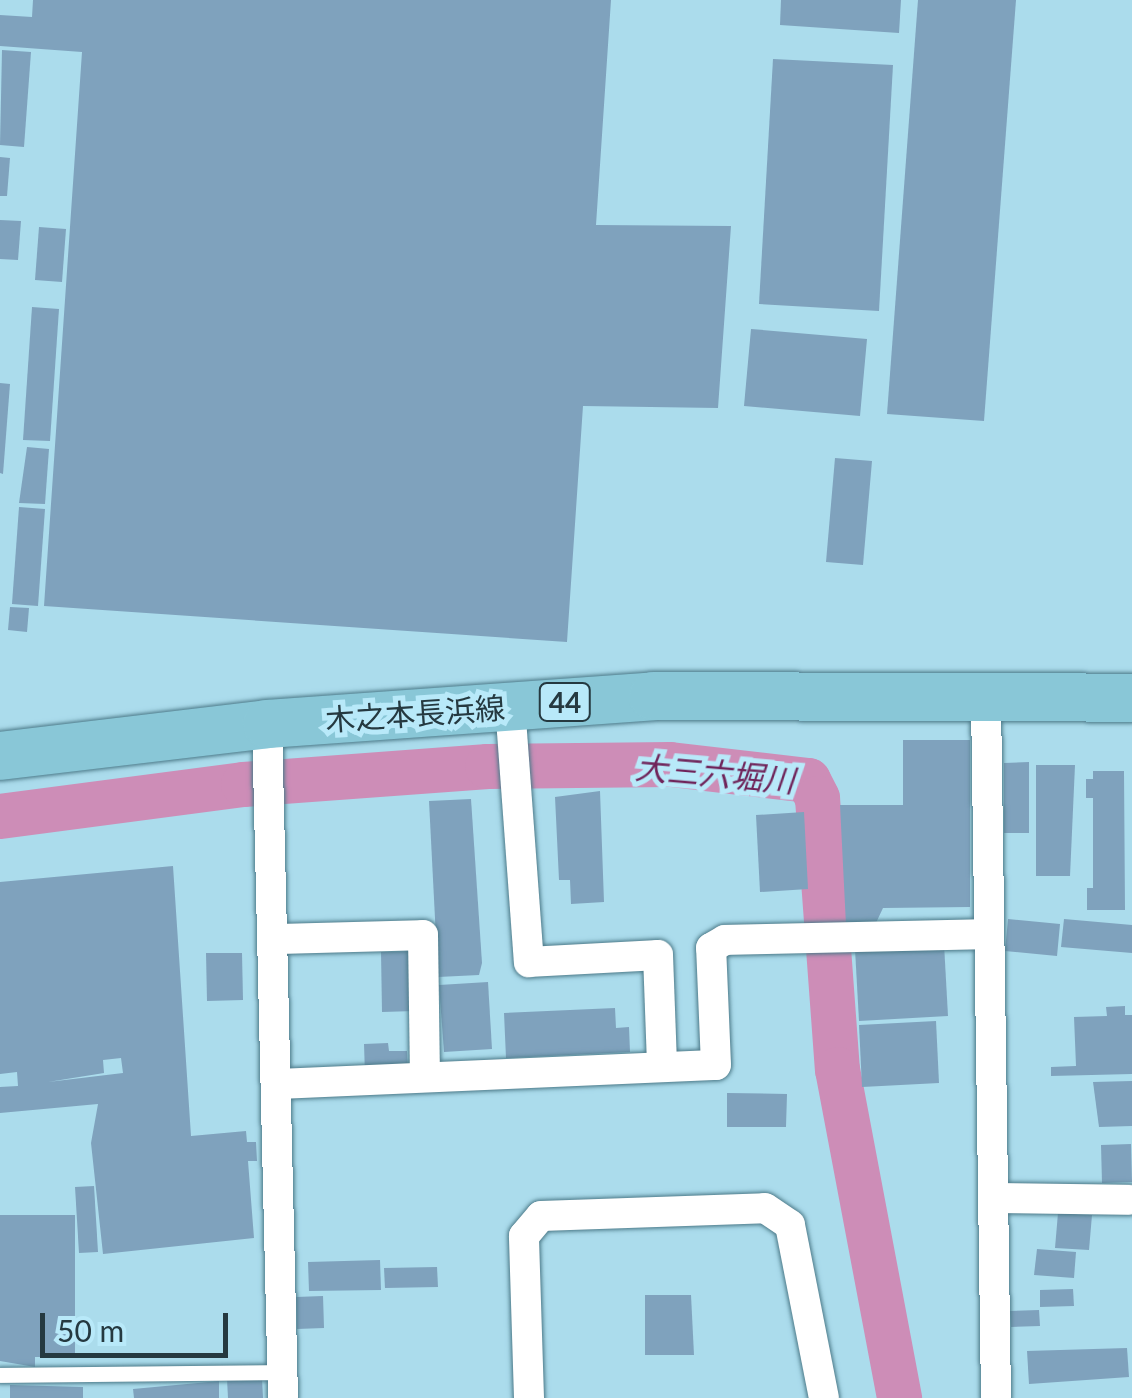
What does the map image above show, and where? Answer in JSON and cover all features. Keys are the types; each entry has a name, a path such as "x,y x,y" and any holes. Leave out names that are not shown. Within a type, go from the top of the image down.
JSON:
{"main road":[{"name":"木之本長浜線","path":"0,756 268,742 512,723 653,696 1132,698"}],"street":[{"path":"986,700 996,1398"},
{"path":"512,723 529,962 658,954 662,1065"},
{"path":"268,742 283,1385"},
{"path":"276,1084 716,1065 711,948 725,940 990,934"},
{"path":"275,939 422,935 426,1077"},
{"path":"994,1198 1128,1200"},
{"path":"529,1398 524,1236 541,1216 765,1208 790,1225 824,1398"}],"lane":[{"path":"0,1375 283,1385"}],"building":[{"path":"33,0 611,0 596,225 731,226 718,408 583,406 567,642 44,606 82,52 0,46 0,15 32,17"},
{"path":"781,0 901,0 899,33 780,25"},
{"path":"918,0 1016,0 984,421 887,414"},
{"path":"2,50 31,52 24,147 0,145"},
{"path":"773,59 893,65 879,311 759,304"},
{"path":"0,157 10,158 7,196 0,196"},
{"path":"0,220 21,221 18,260 0,259"},
{"path":"39,227 66,229 62,282 35,280"},
{"path":"32,307 59,309 50,441 23,440"},
{"path":"751,329 867,339 860,416 744,406"},
{"path":"0,383 10,384 3,474 0,473"},
{"path":"27,447 49,449 45,504 19,503"},
{"path":"835,458 872,461 863,565 826,562"},
{"path":"19,507 45,509 38,606 12,604"},
{"path":"10,607 29,608 27,632 8,630"},
{"path":"903,740 970,740 970,907 883,908 875,925 846,925 840,805 903,805"},
{"path":"1029,762 1029,833 1004,833 1004,763"},
{"path":"1036,765 1075,765 1070,876 1036,876"},
{"path":"1093,771 1124,771 1125,910 1087,910 1087,888 1093,888 1093,798 1086,798 1086,779 1093,779"},
{"path":"600,791 604,902 571,904 570,880 559,880 555,797"},
{"path":"471,799 482,963 479,975 438,977 429,801"},
{"path":"804,812 808,889 760,892 756,815"},
{"path":"173,866 191,1136 246,1131 247,1142 256,1142 257,1161 248,1161 254,1238 103,1254 91,1143 98,1104 0,1113 0,1087 18,1086 17,1072 0,1074 0,882","holes":["121,1058 123,1073 48,1082 104,1073 103,1060"]},
{"path":"1008,919 1060,924 1057,956 1005,951"},
{"path":"1064,919 1132,925 1132,953 1061,947"},
{"path":"944,944 948,1016 859,1021 855,949"},
{"path":"414,951 415,1011 382,1012 381,952"},
{"path":"206,953 242,953 243,1000 207,1001"},
{"path":"488,982 492,1049 444,1052 439,985"},
{"path":"1125,1006 1125,1015 1132,1015 1132,1074 1051,1076 1051,1067 1076,1066 1074,1017 1107,1016 1106,1007"},
{"path":"615,1008 616,1028 629,1027 630,1052 506,1058 504,1013"},
{"path":"936,1021 939,1083 862,1087 859,1025"},
{"path":"388,1043 389,1051 407,1051 408,1073 365,1075 364,1044"},
{"path":"1132,1081 1132,1126 1099,1127 1093,1082"},
{"path":"727,1093 787,1094 786,1127 727,1127"},
{"path":"1131,1144 1132,1182 1102,1183 1101,1145"},
{"path":"94,1186 98,1252 79,1253 75,1187"},
{"path":"1058,1213 1092,1215 1089,1250 1055,1248"},
{"path":"0,1215 75,1215 75,1357 35,1357 35,1367 0,1361"},
{"path":"1037,1249 1076,1252 1074,1278 1034,1275"},
{"path":"380,1260 381,1290 309,1291 308,1262"},
{"path":"437,1267 438,1287 385,1288 384,1268"},
{"path":"1073,1289 1074,1306 1040,1307 1040,1290"},
{"path":"645,1295 691,1295 694,1355 645,1355"},
{"path":"323,1296 324,1328 297,1329 296,1297"},
{"path":"1039,1310 1040,1326 1011,1327 1010,1311"},
{"path":"1127,1348 1129,1377 1029,1384 1027,1351"},
{"path":"262,1378 263,1398 228,1398 227,1379"},
{"path":"219,1381 219,1398 134,1398 133,1389"},
{"path":"10,1385 83,1387 83,1398 10,1398"}],"waterway":[{"name":"大三六堀川","path":"0,816 243,784 487,766 670,764 808,780 817,798 837,1069 899,1398"}]}
